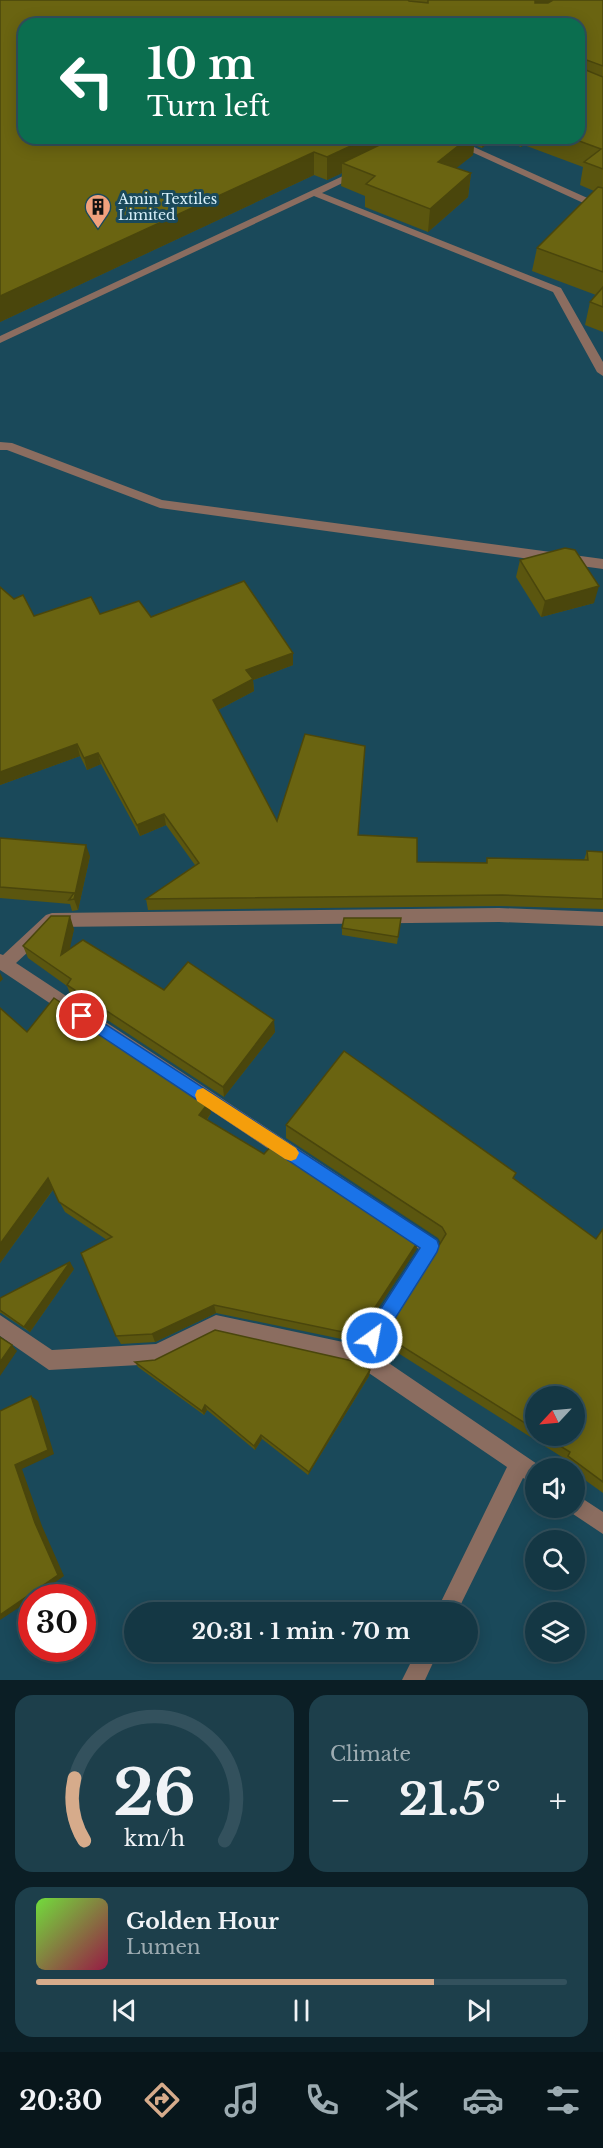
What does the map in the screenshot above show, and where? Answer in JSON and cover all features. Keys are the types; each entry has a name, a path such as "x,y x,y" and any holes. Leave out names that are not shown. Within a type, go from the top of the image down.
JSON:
{"street":[{"path":"459,144 603,208"},
{"path":"0,340 367,168"},
{"path":"314,193 557,290 603,372"},
{"path":"0,447 8,446 160,504 603,564"},
{"path":"361,1356 431,1246 2,963 52,920 487,915 603,919"},
{"path":"0,1324 49,1360 157,1354 216,1324 361,1356 525,1467"},
{"path":"452,1602 525,1474"},
{"path":"585,1511 603,1524"},
{"path":"413,1680 422,1662"}],"building":[{"name":"Amin Textiles Limited","path":"0,0 408,0 428,3 428,0 535,0 535,3 548,3 553,0 603,0 603,66 585,59 585,18 18,18 18,144 355,144 327,157 314,152 0,296"},
{"name":"Amin Textiles Limited","path":"585,70 603,77 603,169 584,162 601,149 585,143"},
{"path":"382,144 460,144 438,162 471,173 430,209 366,184 375,176 342,163"},
{"path":"598,187 603,188 603,272 537,248"},
{"path":"603,287 603,307 590,302"},
{"path":"565,548 575,550 599,586 545,601 520,560"},
{"path":"244,581 293,653 246,670 253,679 213,700 277,821 305,734 365,746 358,835 417,838 417,862 487,863 487,858 588,860 587,851 603,852 603,899 502,895 146,899 199,863 164,814 137,825 98,753 84,758 77,744 0,772 0,587 14,599 23,595 34,616 91,597 100,614 139,601 151,617"},
{"path":"0,838 86,845 74,899 69,900 74,893 0,887"},
{"path":"51,916 70,916 61,955 83,940 164,990 188,962 274,1020 223,1087 67,985 71,979 23,946"},
{"path":"344,918 401,918 398,937 342,928"},
{"path":"54,998 209,1102 199,1115 264,1154 273,1144 419,1240 357,1335 214,1305 152,1334 116,1336 81,1253 112,1237 59,1202 48,1178 0,1244 0,1008 27,1032"},
{"path":"344,1051 516,1173 513,1178 596,1239 603,1229 603,1482 585,1469 585,1458 571,1458 568,1456 570,1452 560,1446 585,1446 585,1386 525,1386 525,1423 389,1338 384,1347 379,1344 446,1234 442,1227 286,1125"},
{"path":"70,1262 24,1327 0,1310 0,1298"},
{"path":"215,1330 357,1362 370,1370 309,1472 261,1435 254,1446 205,1405 202,1411 135,1362 155,1360"},
{"path":"0,1337 12,1345 0,1362"},
{"path":"31,1396 48,1450 15,1465 35,1523 58,1575 45,1584 18,1584 18,1603 0,1615 0,1411"}],"slow traffic":[{"path":"203,1095 291,1153"}],"place":[{"name":"Amin Textiles Limited","path":"98,230"}],"route":[{"path":"82,1016 431,1246 372,1338"}]}
